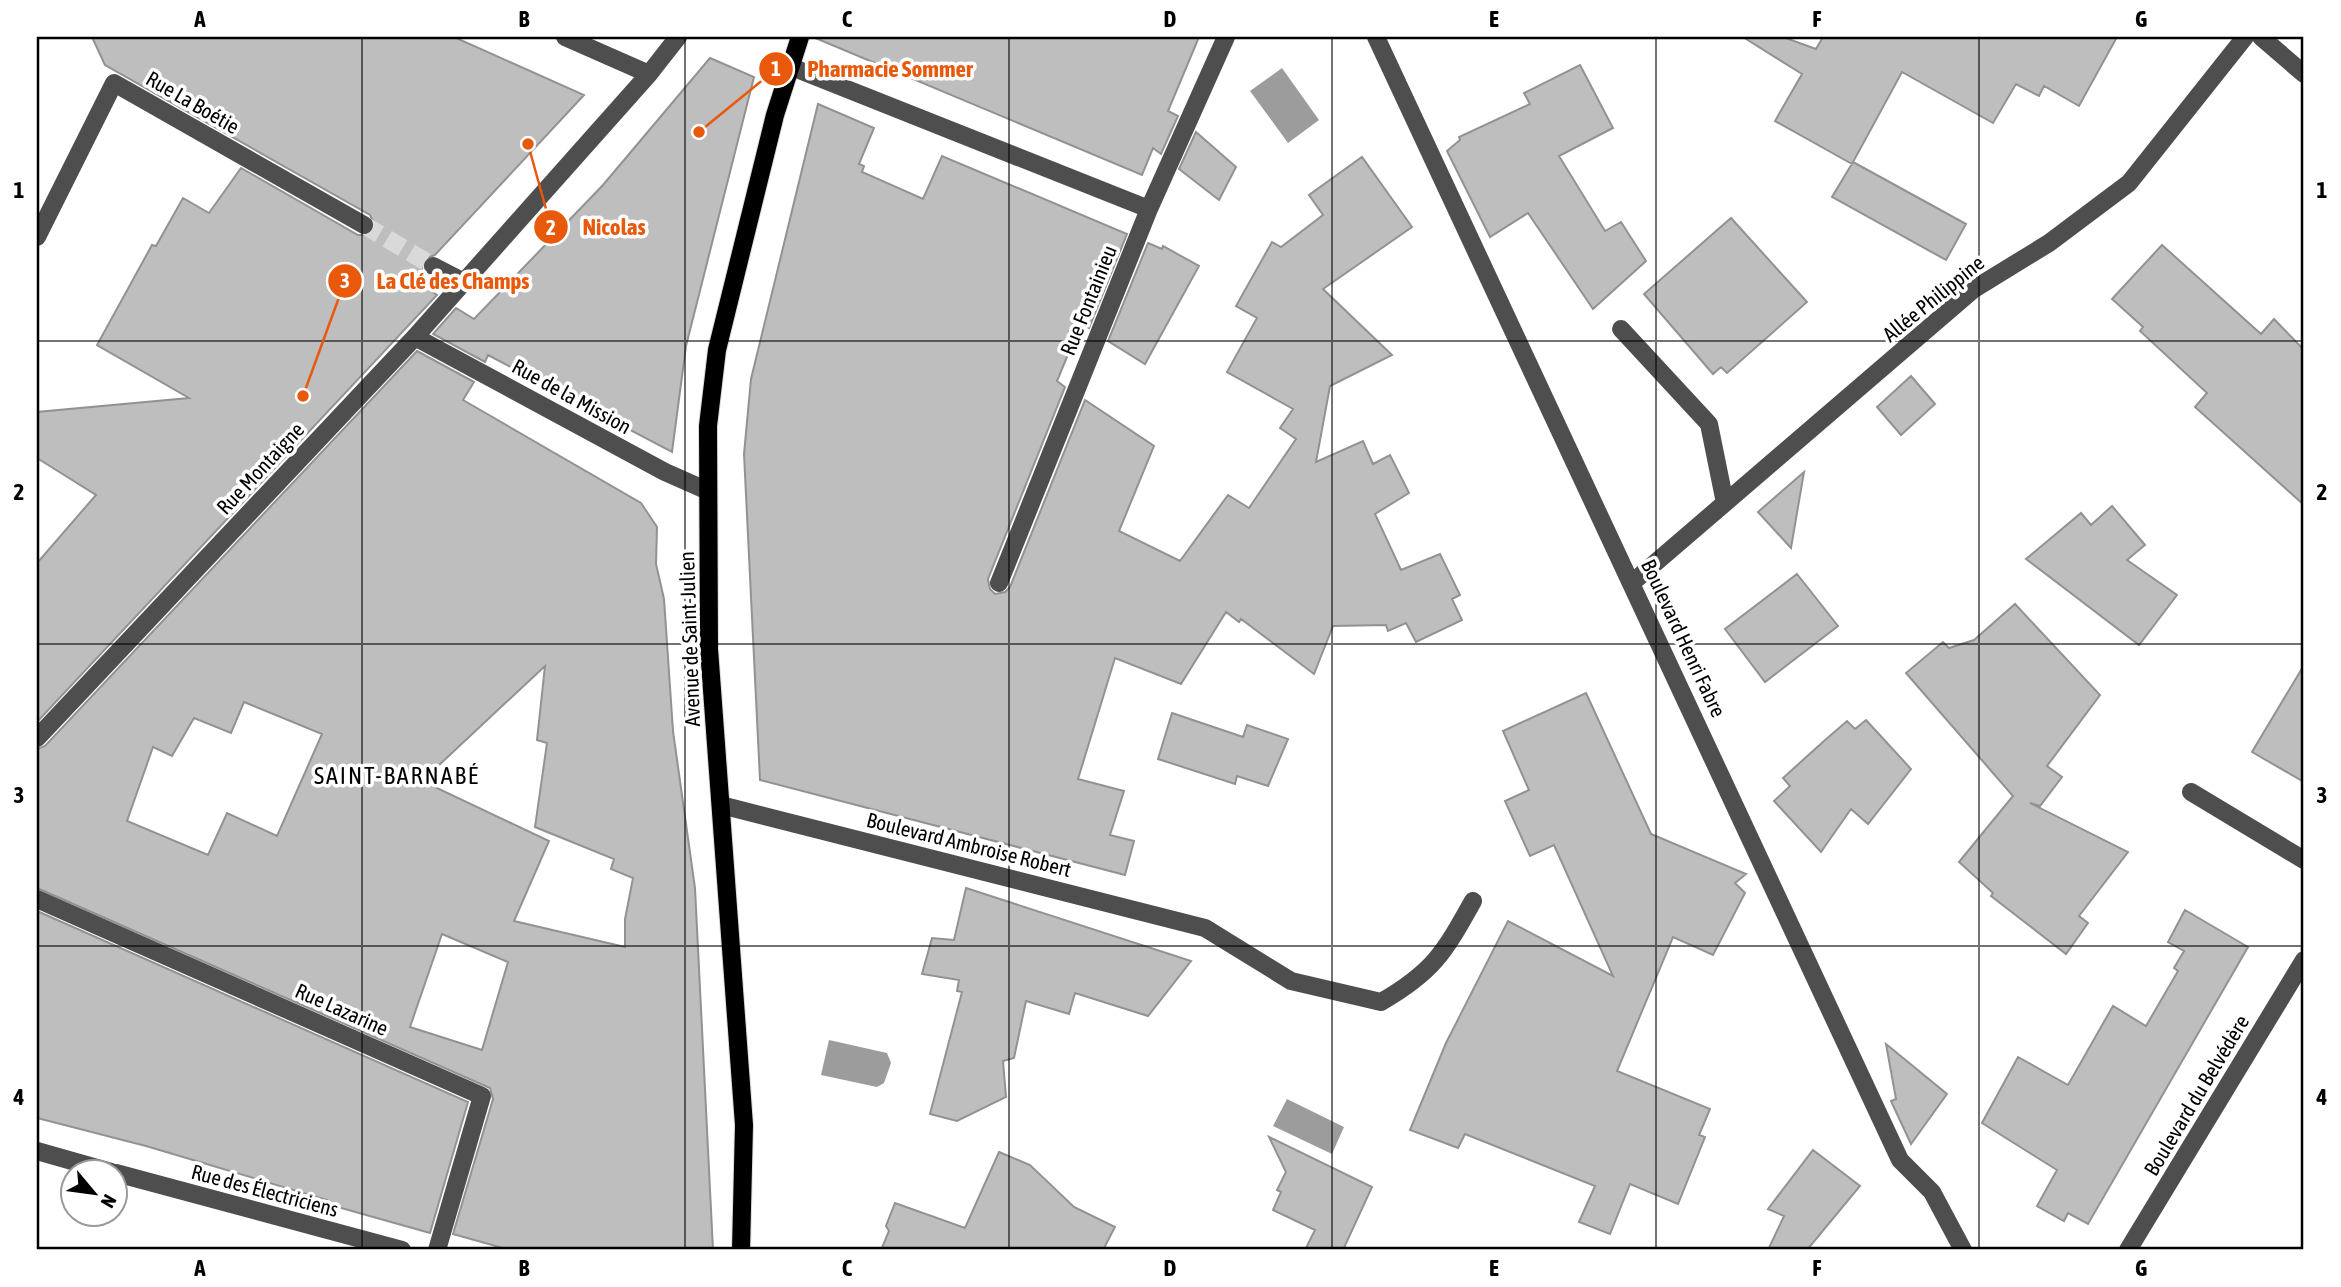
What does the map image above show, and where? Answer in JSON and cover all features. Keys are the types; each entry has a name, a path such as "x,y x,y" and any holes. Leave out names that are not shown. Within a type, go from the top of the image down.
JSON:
{"main road":[{"name":"Avenue de Saint-Julien","path":"741,1250 744,1125 709,649 708,426 717,350 789,66 800,37"}],"street":[{"path":"565,37 649,74"},
{"name":"Rue Montaigne","path":"37,738 415,337 462,281 649,74 678,37"},
{"name":"Rue Fontainieu","path":"999,583 1149,209 1226,37"},
{"name":"Boulevard Henri Fabre","path":"1376,37 1633,582 1900,1160 1932,1192 1963,1250"},
{"name":"Allée Philippine","path":"1633,582 1974,289 2049,243 2129,183 2245,37"},
{"path":"2261,37 2304,74"},
{"path":"789,66 1149,209"},
{"name":"Rue La Boétie","path":"37,237 114,83 364,225"},
{"path":"433,266 462,281"},
{"path":"1621,329 1709,424 1725,503"},
{"name":"Rue de la Mission","path":"415,337 664,472 708,491"},
{"path":"2191,792 2304,860"},
{"name":"Boulevard Ambroise Robert","path":"721,805 1205,928 1291,981 1381,1002 1417,981 1447,947 1473,901"},
{"name":"Rue Lazarine","path":"37,899 482,1096 437,1250"},
{"name":"Boulevard du Belvédère","path":"2128,1250 2304,961"},
{"name":"Rue des Électriciens","path":"37,1152 60,1158"},
{"name":"Rue des Électriciens","path":"130,1177 402,1250"}],"shaded area":[{"path":"1282,68 1319,120 1288,143 1250,91"},
{"path":"829,1040 887,1053 891,1063 884,1083 877,1087 821,1075"},
{"path":"1287,1099 1344,1127 1332,1154 1273,1126"}],"building":[{"path":"92,37 454,37 584,95 435,255 423,260 422,269 412,279 437,295 37,722 37,563 96,495 37,458 37,412 189,398 97,345 152,245 156,246 183,198 209,213 241,168 358,235 369,235 375,226 370,215 105,65"},
{"path":"813,37 1199,37 1168,111 1178,116 1161,154 1153,148 1142,175"},
{"path":"1783,37 1816,49 1823,37 2117,37 2079,106 2044,86 2039,96 2016,84 1993,123 1902,72 1852,164 1775,121 1802,74 1746,39"},
{"path":"710,58 754,77 686,346 672,452 488,355 485,362 433,334 456,308 474,319 603,185"},
{"path":"1580,65 1613,128 1559,156 1605,231 1621,222 1646,261 1593,309 1528,213 1490,237 1447,151 1460,140 1459,137 1530,104 1524,93"},
{"path":"818,104 874,128 859,164 864,166 862,172 923,199 942,156 1127,234 1089,328 1081,323 1057,381 1065,387 988,579 990,589 995,594 1005,592 1010,587 1085,400 1154,446 1119,531 1180,561 1228,495 1249,508 1296,439 1280,428 1293,409 1227,372 1257,318 1236,306 1272,242 1281,247 1323,215 1309,195 1362,157 1412,227 1323,289 1392,355 1330,386 1316,462 1363,441 1373,464 1390,455 1409,493 1375,514 1401,570 1440,554 1460,595 1452,599 1462,620 1416,642 1406,623 1388,631 1386,625 1333,626 1314,674 1241,619 1239,622 1226,612 1181,684 1115,658 1078,779 1124,791 1110,835 1134,841 1125,875 760,780 744,454 751,379"},
{"path":"1196,132 1236,167 1219,200 1179,169"},
{"path":"1853,162 1966,224 1946,260 1832,197"},
{"path":"1731,218 1807,302 1727,373 1721,367 1713,374 1644,294"},
{"path":"1148,243 1162,249 1163,246 1199,266 1145,364 1108,341"},
{"path":"2162,245 2261,334 2274,319 2304,350 2304,505 2195,407 2207,393 2140,331 2143,327 2112,299"},
{"path":"417,351 474,382 463,400 641,503 657,527 656,564 664,599 673,731 695,888 713,1250 510,1250 453,1234 493,1099 490,1088 37,888 37,749 45,746","holes":["545,666 537,740 547,743 535,827 614,859 611,869 633,878 625,919 625,947 514,921 549,841 422,781","244,702 322,734 277,836 227,813 208,855 127,821 153,747 172,756 194,718 231,733","442,934 508,962 482,1050 410,1027"]},
{"path":"1911,376 1935,404 1901,435 1877,407"},
{"path":"1804,472 1791,548 1758,512"},
{"path":"2112,506 2145,545 2127,560 2177,595 2139,645 2026,559 2081,513 2091,525"},
{"path":"1797,574 1838,626 1765,682 1725,629"},
{"path":"2015,604 2100,695 2047,766 2062,777 2040,806 2030,803 2128,852 2079,916 2088,923 2066,954 1991,896 1993,893 1959,862 2013,796 1906,673 1943,642 1949,648 1974,640"},
{"path":"2304,665 2304,782 2252,752"},
{"path":"1586,693 1651,834 1746,874 1735,883 1745,893 1713,955 1673,937 1617,1071 1710,1109 1699,1135 1705,1137 1678,1204 1630,1184 1610,1234 1579,1222 1595,1186 1465,1134 1458,1148 1410,1130 1446,1043 1508,921 1613,976 1554,845 1530,856 1505,801 1529,790 1503,731"},
{"path":"1172,713 1243,737 1247,725 1288,739 1268,786 1237,776 1235,784 1158,759"},
{"path":"1866,720 1911,769 1868,824 1851,809 1821,852 1774,801 1790,786 1783,778 1824,741 1847,721 1855,729"},
{"path":"966,888 1191,961 1148,1016 1075,993 1069,1014 1026,1001 1014,1058 1003,1061 1006,1097 957,1121 930,1114 962,992 957,991 959,980 922,974 932,938 954,940"},
{"path":"2185,910 2248,947 2088,1224 2068,1213 2064,1221 2037,1206 2057,1170 1982,1123 2018,1057 2068,1085 2113,1006 2146,1026 2178,971 2174,968 2184,951 2168,942"},
{"path":"37,911 468,1102 430,1233 327,1204 327,1200 146,1146 37,1118"},
{"path":"1886,1044 1947,1094 1911,1144 1891,1101 1896,1099"},
{"path":"1269,1137 1372,1187 1343,1250 1305,1250 1315,1230 1273,1210 1281,1192 1277,1190 1286,1172"},
{"path":"1813,1150 1860,1186 1807,1250 1768,1250 1784,1216 1768,1209"},
{"path":"999,1152 1030,1165 1074,1207 1115,1227 1103,1250 881,1250 889,1231 886,1226 895,1203 965,1228"}],"tunnel":[{"path":"364,225 433,266"}],"place":[{"name":"Pharmacie Sommer","path":"699,132"},
{"name":"Nicolas","path":"528,144"},
{"name":"La Clé des Champs","path":"303,396"}],"district":[{"name":"SAINT-BARNABÉ","path":"397,775"}]}
